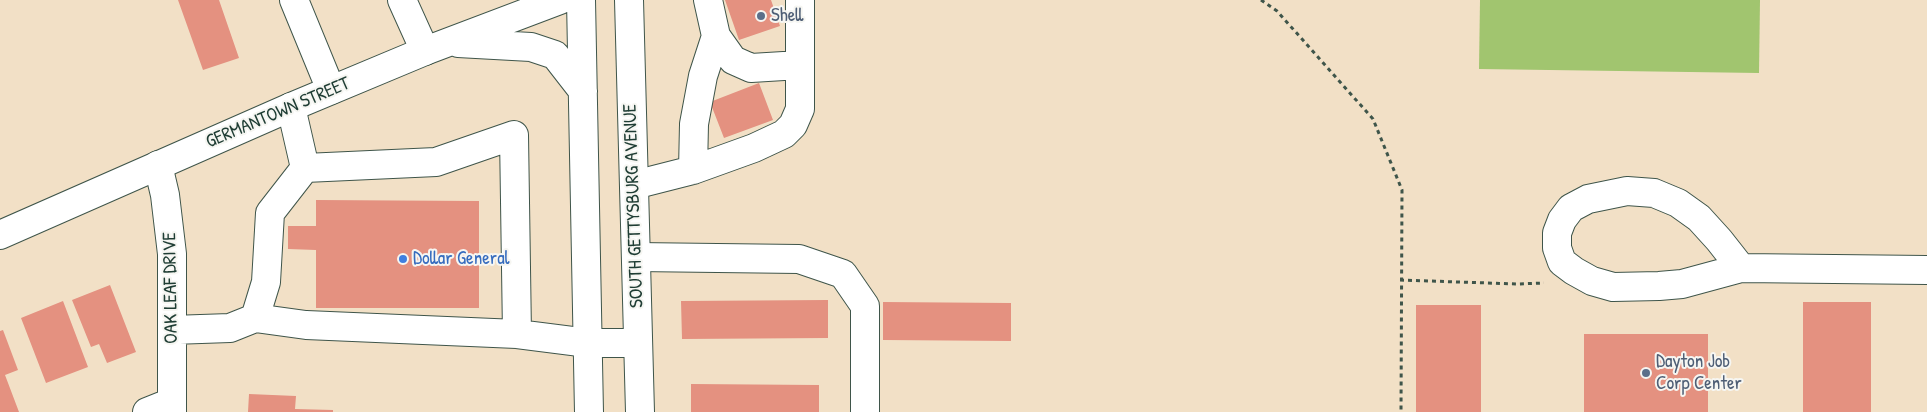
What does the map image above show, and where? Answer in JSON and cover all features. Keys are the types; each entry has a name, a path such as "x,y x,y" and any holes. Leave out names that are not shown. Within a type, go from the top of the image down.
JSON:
{"main road":[{"path":"294,0 331,90"},
{"path":"402,0 437,47 531,47 555,56 583,91"},
{"name":"GERMANTOWN STREET","path":"0,235 291,107 437,47 515,8 560,0"},
{"path":"581,0 589,412"},
{"name":"SOUTH GETTYSBURG AVENUE","path":"629,0 640,412"},
{"path":"708,0 716,36 732,60 751,68 800,65"},
{"path":"634,186 693,170 754,148 784,134 793,125 800,109 800,0"},
{"path":"693,170 694,124 703,76 716,36"},
{"path":"291,107 305,168"},
{"path":"255,318 266,282 270,213 305,168 436,162 514,135 517,334"},
{"name":"OAK LEAF DRIVE","path":"158,165 170,226 172,254 172,407"},
{"path":"1740,268 1719,240 1699,218 1678,203 1654,194 1627,191 1588,199 1571,208 1562,220 1557,233 1557,248 1562,262 1592,281 1613,286 1682,284 1740,268 1927,270"},
{"path":"636,256 799,259 843,274 865,306 865,412"},
{"path":"172,330 230,328 255,318 306,325 517,334 588,343 638,343"},
{"path":"147,412 172,407"}],"path":[{"path":"1261,0 1277,11 1373,119 1402,190 1400,280 1401,412"},
{"path":"1400,280 1516,284 1545,283"}],"green space":[{"path":"1480,0 1760,0 1759,73 1479,69"}],"building":[{"path":"178,0 219,0 239,58 203,70"},
{"path":"725,0 771,0 780,26 739,40"},
{"path":"759,83 773,120 724,138 710,102"},
{"path":"316,200 479,201 479,308 316,308 316,250 288,249 288,226 316,226"},
{"path":"110,285 136,352 107,363 99,344 91,347 72,300"},
{"path":"828,300 828,338 682,339 681,301"},
{"path":"63,301 88,367 46,383 21,318"},
{"path":"883,302 1011,303 1011,341 883,340"},
{"path":"1803,302 1871,302 1871,412 1803,412"},
{"path":"1416,305 1481,305 1481,412 1416,412"},
{"path":"3,330 18,370 5,375 19,412 0,412 0,331"},
{"name":"Dayton Job Corp Center","path":"1584,334 1708,334 1708,412 1584,412"},
{"path":"691,384 819,385 819,412 691,412"},
{"path":"249,394 296,396 295,409 333,410 333,412 248,412"}],"place":[{"name":"Shell","path":"761,16"},
{"name":"Dollar General","path":"403,259"},
{"name":"Dayton Job Corp Center","path":"1646,373"}]}
